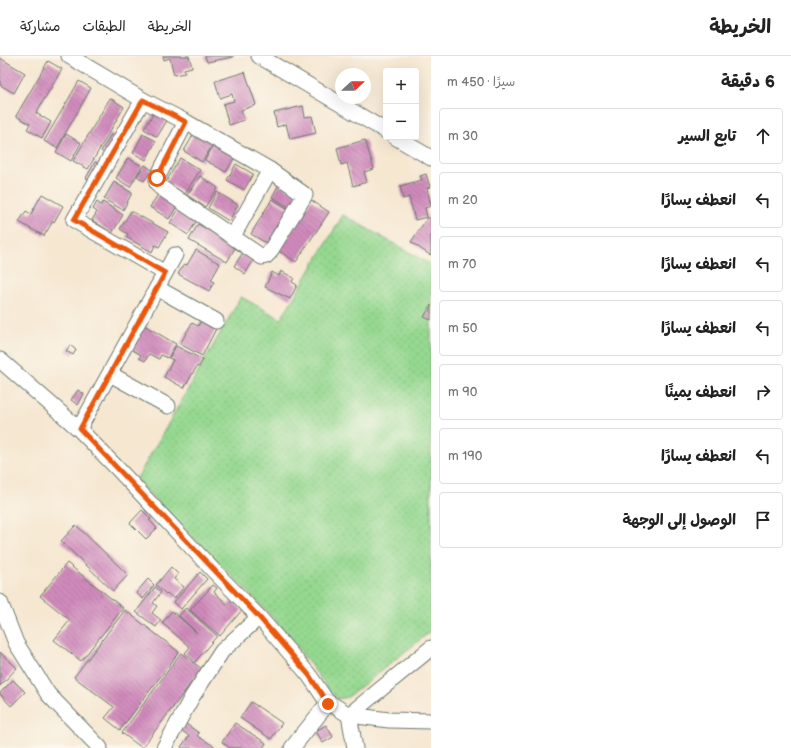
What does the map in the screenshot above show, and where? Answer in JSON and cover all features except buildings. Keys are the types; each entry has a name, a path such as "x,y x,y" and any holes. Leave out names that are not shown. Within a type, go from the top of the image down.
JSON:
{"street":[{"path":"69,56 143,100 186,122 270,170 305,195 266,256 262,256 160,187 157,183 157,178 186,122"},
{"path":"259,56 383,130"},
{"path":"143,100 74,220 165,273"},
{"path":"400,140 431,158"},
{"path":"233,236 270,170"},
{"path":"80,429 175,255"},
{"path":"157,288 216,321"},
{"path":"0,360 80,429 259,617 309,675 328,704"},
{"path":"110,374 168,406"},
{"path":"0,602 16,643 48,694 100,748"},
{"path":"164,748 192,697 222,651 259,617"},
{"path":"349,715 370,696 431,648"},
{"path":"328,704 328,702 349,715 388,720 431,721"},
{"path":"292,748 328,704"},
{"path":"349,715 355,748"}],"green space":[{"path":"343,215 430,264 431,263 431,631 348,697 338,699 329,690 299,649 267,611 136,480 241,297 281,319"}],"route":[{"path":"157,178 186,122 143,100 74,220 165,273 80,429 259,617 309,675 328,704"}]}
